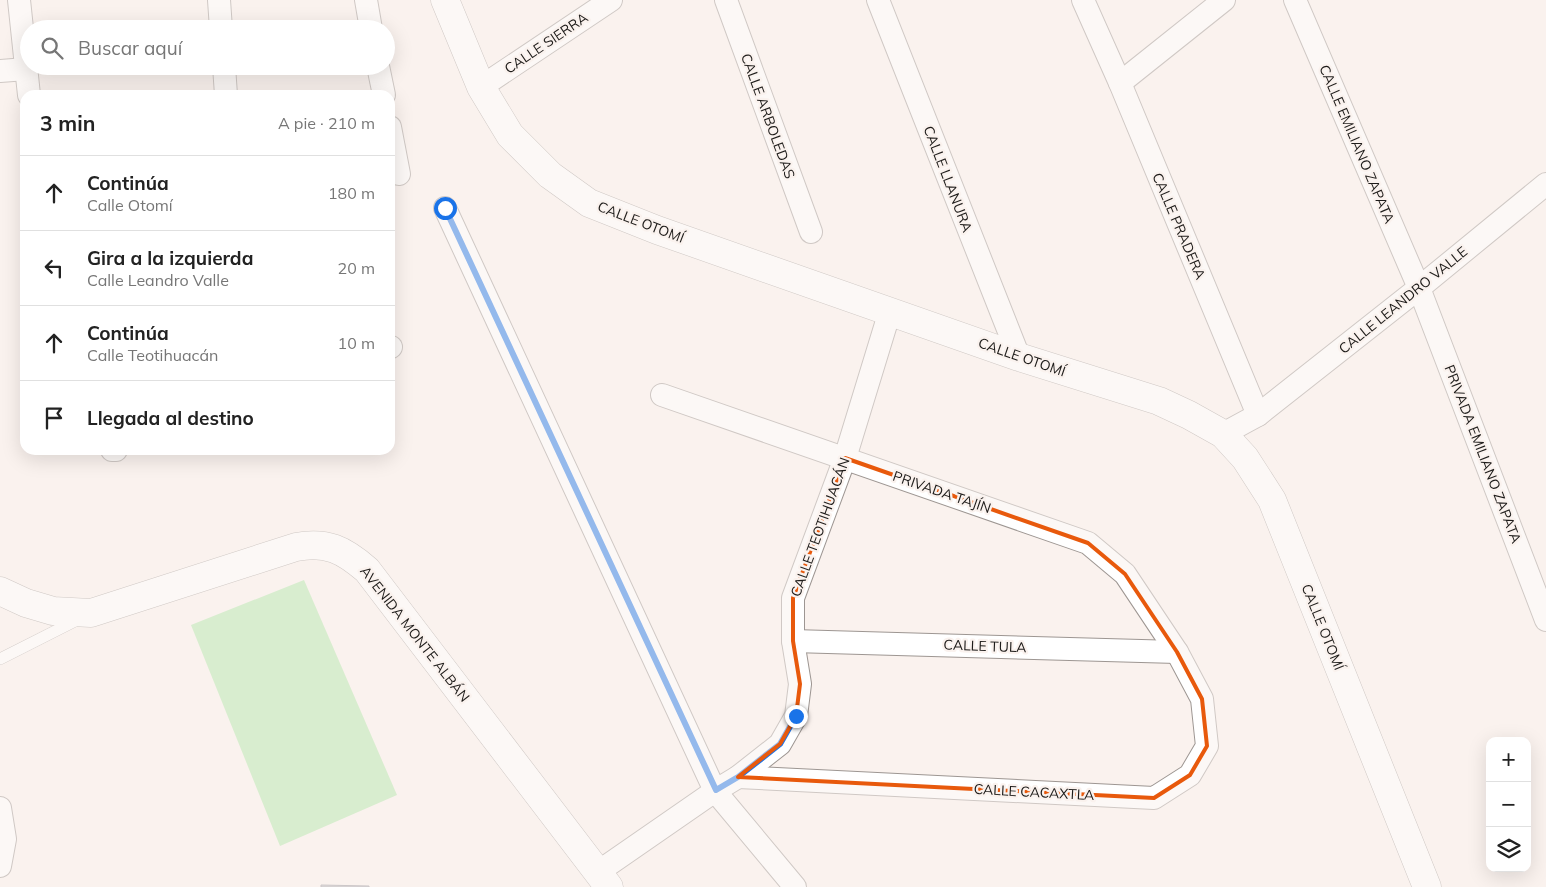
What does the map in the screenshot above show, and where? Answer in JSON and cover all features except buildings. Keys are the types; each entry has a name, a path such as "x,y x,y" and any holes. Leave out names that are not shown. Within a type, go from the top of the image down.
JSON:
{"street":[{"path":"19,0 21,20"},
{"path":"220,0 221,20"},
{"path":"366,0 369,20"},
{"name":"CALLE OTOMÍ","path":"445,0 481,87 510,135 550,175 589,203 657,230 1018,357 1159,401 1223,434 1245,458 1272,500 1427,887"},
{"name":"CALLE SIERRA","path":"481,87 611,0"},
{"name":"CALLE ARBOLEDAS","path":"726,0 811,232"},
{"name":"CALLE LLANURA","path":"878,0 1018,357"},
{"name":"CALLE PRADERA","path":"1083,0 1120,83 1258,415"},
{"path":"1120,83 1224,0"},
{"name":"CALLE EMILIANO ZAPATA","path":"1295,0 1419,288"},
{"path":"0,71 20,69"},
{"path":"27,75 28,90"},
{"path":"225,75 226,90"},
{"path":"380,75 383,90"},
{"path":"395,153 399,174"},
{"name":"CALLE LEANDRO VALLE","path":"1258,415 1419,288 1546,184"},
{"path":"445,208 716,790 795,887"},
{"name":"PRIVADA EMILIANO ZAPATA","path":"1419,288 1546,620"},
{"name":"CALLE TEOTIHUACÁN","path":"738,777 780,744 796,716 800,684 793,641 793,598 845,458 890,311"},
{"name":"PRIVADA TAJÍN","path":"662,395 1088,543 1125,574 1177,652"},
{"path":"1223,434 1258,415"},
{"name":"AVENIDA MONTE ALBÁN","path":"0,591 26,603 53,611 91,613 296,547 313,544 335,548 352,556 368,570 604,880"},
{"name":"CALLE TULA","path":"793,641 1177,652"},
{"name":"CALLE CACAXTLA","path":"738,777 1154,798 1190,775 1207,746 1202,699 1177,652"},
{"path":"604,880 716,790 738,777"},
{"path":"0,808 5,839 0,866"}],"lane":[{"path":"0,659 91,613"}],"highlighted area":[{"path":"845,458 1088,543 1125,574 1177,652 1202,699 1207,746 1190,775 1154,798 738,777 780,744 796,716 800,684 793,641 793,598"}],"green space":[{"path":"304,580 397,795 280,846 191,625"}],"route":[{"path":"445,208 716,790 738,777 780,744 796,716"}]}
